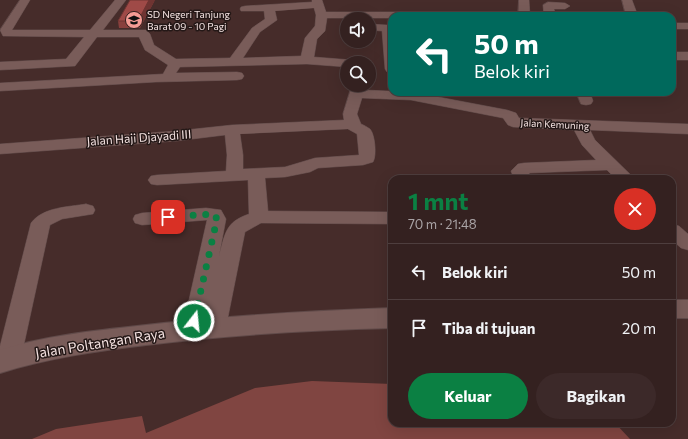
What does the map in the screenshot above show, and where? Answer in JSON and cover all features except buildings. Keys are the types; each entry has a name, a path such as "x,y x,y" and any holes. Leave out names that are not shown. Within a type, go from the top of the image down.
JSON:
{"street":[{"path":"25,0 6,30 7,33 144,33 149,47 159,53 167,61 175,63 235,60 307,60 340,63"},
{"path":"0,66 70,63 121,0"},
{"path":"524,0 524,12"},
{"path":"627,0 631,12"},
{"path":"549,12 548,5 565,6"},
{"path":"235,60 256,30 271,20 269,8"},
{"path":"245,9 269,8 388,15"},
{"path":"320,11 340,22"},
{"path":"307,60 311,38 319,31 320,11"},
{"path":"676,24 688,25"},
{"path":"376,27 385,27 388,29"},
{"path":"676,56 688,56"},
{"path":"168,78 175,63"},
{"path":"0,87 168,78 237,76"},
{"path":"157,180 256,174 304,168 315,163 363,160 367,158 368,154 364,132 352,124 350,114 357,92"},
{"name":"Jalan Kemuning","path":"376,92 388,93"},
{"name":"Jalan Kemuning","path":"411,96 507,114 511,116 512,121 515,122 688,129"},
{"name":"Jalan Haji Djayadi III","path":"0,149 176,136 232,130 352,124"},
{"path":"579,125 588,142 622,175"},
{"path":"232,130 235,155 234,175"},
{"path":"522,175 520,170 524,168 612,165"},
{"path":"256,174 259,217"},
{"path":"4,360 41,223 45,218 86,210"},
{"path":"142,219 214,214 217,219 197,313 202,328"},
{"path":"202,328 235,231 245,222 259,217 388,218"},
{"path":"676,234 688,244"},
{"path":"676,309 688,309"},
{"name":"Jalan Poltangan Raya","path":"4,360 73,344 202,328 299,321 388,318"}],"shaded area":[{"path":"312,381 388,384 388,427 619,427 630,439 32,439 56,429 142,416 146,433 255,388"}],"place":[{"name":"SD Negeri Tanjung Barat 09 - 10 Pagi","path":"134,20"}],"route":[{"path":"168,217 214,214 217,219 194,321"}]}
